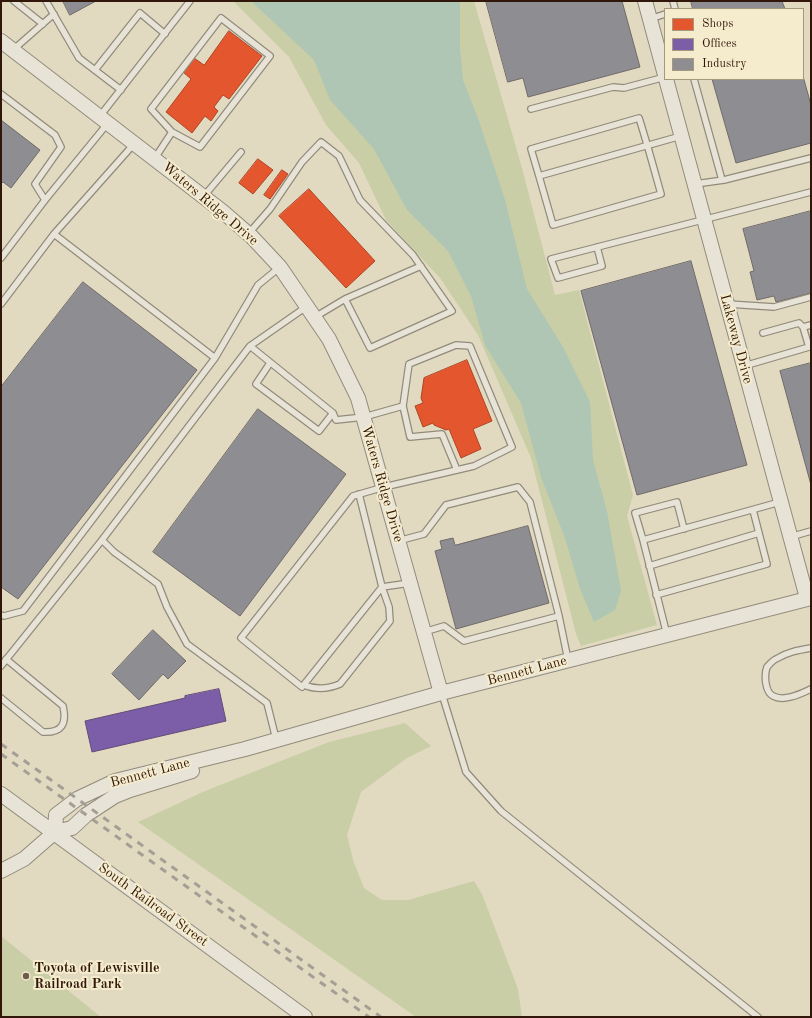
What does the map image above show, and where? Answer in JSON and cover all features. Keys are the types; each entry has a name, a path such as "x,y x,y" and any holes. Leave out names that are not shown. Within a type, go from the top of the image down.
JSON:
{"street":[{"name":"Lakeway Drive","path":"645,1 664,73"},
{"name":"Waters Ridge Drive","path":"1,41 204,196 249,234 280,267 311,311 329,339 358,398 441,693"},
{"name":"Lakeway Drive","path":"666,80 790,537 809,598"},
{"name":"Bennett Lane","path":"54,832 56,814 78,799 115,781 245,749 441,693 809,598"},
{"name":"Bennett Lane","path":"1,871 24,859 54,832 72,828 86,815 115,796 193,771 245,749"},
{"name":"South Railroad Street","path":"1,794 305,1017"}],"lane":[{"path":"14,1 42,24"},
{"path":"46,1 79,58 121,90"},
{"path":"1,258 104,120 121,90 190,1"},
{"path":"95,70 140,13 165,34"},
{"path":"13,50 54,14"},
{"path":"650,19 664,14"},
{"path":"222,18 270,56 200,147 172,132 151,109 222,18"},
{"path":"531,109 613,87 624,88 664,77"},
{"path":"694,80 722,180"},
{"path":"1,94 55,135 61,147 35,184 45,200"},
{"path":"639,118 661,194 552,225 539,176 531,149 639,118"},
{"path":"155,159 172,132"},
{"path":"539,176 682,136"},
{"path":"249,234 270,209 302,162 321,142 339,156 360,200 413,255 452,311 370,348 345,299"},
{"path":"1,304 54,234 134,143"},
{"path":"204,196 241,152"},
{"path":"695,184 722,180 811,158"},
{"path":"596,247 602,266 558,278 551,259 596,247 704,220 811,192"},
{"path":"54,234 215,358"},
{"path":"1,666 102,540 250,346 311,311 345,299 421,266"},
{"path":"1,615 4,616 23,611 215,358 258,284 280,267"},
{"path":"727,304 774,307 811,297"},
{"path":"763,333 799,324 803,327 811,325"},
{"path":"744,366 809,347 803,327"},
{"path":"359,494 382,587 389,607 390,621 340,684 332,688 312,689 304,685 302,687 241,638 353,496 359,494 384,487 457,470 474,466 512,447 470,346 456,345 409,364 403,406 410,437 442,434 457,470"},
{"path":"250,346 333,413 336,420 364,417 403,406"},
{"path":"270,363 256,384 319,431 333,413"},
{"path":"398,541 424,534 446,505 518,487 530,502 559,616 568,660"},
{"path":"667,635 635,513 677,502 684,529"},
{"path":"643,540 781,502"},
{"path":"656,596 767,564 753,510"},
{"path":"790,537 811,531"},
{"path":"649,566 759,533"},
{"path":"102,540 114,552 158,584 167,607 186,644 267,703 276,740"},
{"path":"304,685 382,587 410,583"},
{"path":"424,632 444,626 464,641 559,616"},
{"path":"811,648 789,652 775,659 767,667 765,677 768,691 772,696 780,698 792,697 811,689"},
{"path":"1,698 43,732 52,732 60,728 65,720 62,706 6,659"},
{"path":"441,693 466,772 501,811 758,1017"}],"shaded area":[{"path":"233,1 474,1 522,168 555,295 579,290 633,495 627,516 657,625 581,646 576,634 531,458 478,335 440,278 386,220 359,163 326,125 289,57"},
{"path":"251,1 460,1 460,48 463,80 479,121 505,200 527,289 563,347 590,402 593,460 607,511 621,591 615,610 594,622 580,589 565,538 541,477 521,403 485,345 471,296 448,251 407,210 374,149 330,100 314,60"},
{"path":"405,723 431,746 407,758 361,792 347,835 353,860 364,888 382,900 408,900 474,881 482,894 518,989 522,1017 416,1017 138,822 205,791 329,742"},
{"name":"Toyota of Lewisville Railroad Park","path":"1,936 101,1017 1,1017"}],"building: Shops":[{"path":"229,31 262,56 229,99 223,95 214,107 218,111 211,121 205,116 192,133 166,112 191,79 183,72 194,58 204,65"},
{"path":"258,159 273,170 253,194 239,183"},
{"path":"282,170 288,174 270,199 264,195"},
{"path":"309,189 375,261 346,288 279,216"},
{"path":"467,360 492,421 473,429 481,449 461,458 449,429 446,430 434,425 433,423 423,427 415,406 423,403 421,398 424,378"}],"building: Offices":[{"path":"219,689 226,721 92,752 85,721"}],"building: Industry":[{"path":"63,1 96,1 70,15"},
{"path":"486,1 622,1 640,67 528,97 523,78 508,82"},
{"path":"691,1 782,1 785,8 693,8"},
{"path":"712,80 804,80 811,105 811,143 736,163"},
{"path":"1,120 40,150 11,188 3,182 1,184"},
{"path":"811,211 811,293 776,302 774,296 757,300 750,272 754,271 743,229"},
{"path":"691,261 747,465 637,495 581,291"},
{"path":"83,282 197,370 18,599 1,587 1,387"},
{"path":"811,363 811,485 780,371"},
{"path":"258,409 346,474 240,616 153,552"},
{"path":"528,526 549,603 456,629 435,551 442,549 440,541 453,538 455,545"},
{"path":"153,630 186,661 168,679 163,674 139,700 112,674"}],"railway":[{"path":"1,744 381,1017"},
{"path":"1,754 369,1017"}],"place":[{"name":"Toyota of Lewisville Railroad Park","path":"26,976"}]}
